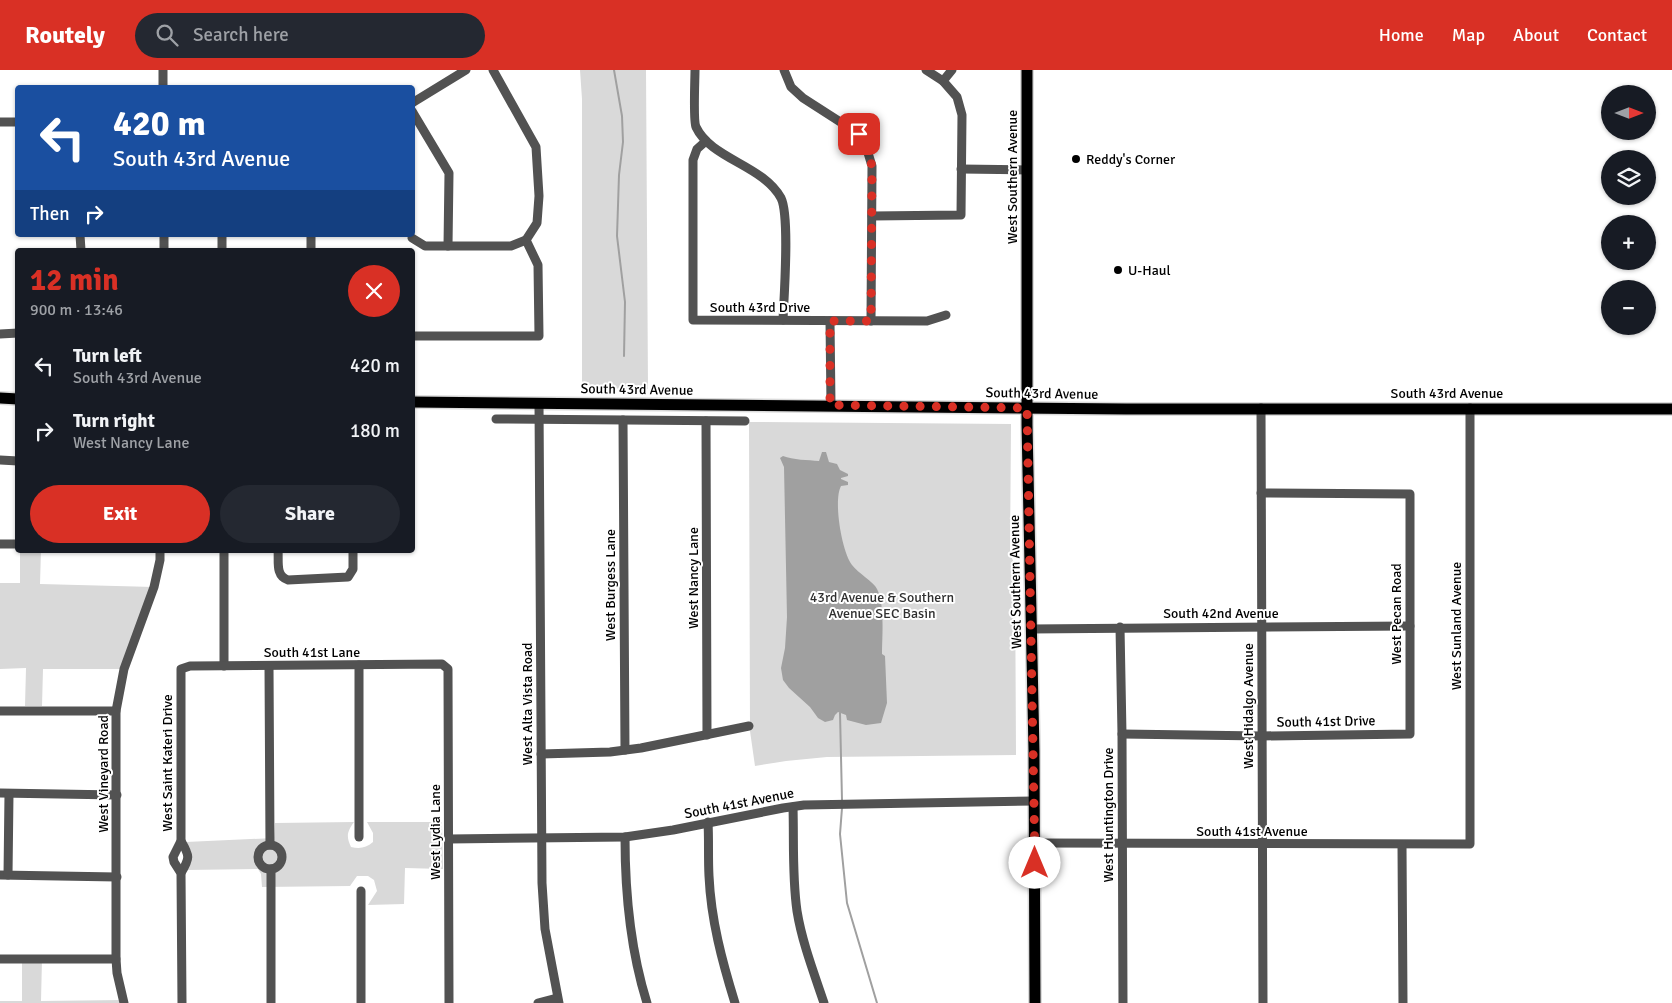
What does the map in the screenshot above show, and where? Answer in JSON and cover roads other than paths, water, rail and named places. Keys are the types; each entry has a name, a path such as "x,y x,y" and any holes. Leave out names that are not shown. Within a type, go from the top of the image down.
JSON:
{"main road":[{"name":"West Southern Avenue","path":"1027,70 1027,408 1035,843 1035,1003"},
{"path":"0,398 15,399"},
{"name":"South 43rd Avenue","path":"415,402 1027,408 1672,409"}],"street":[{"path":"163,70 163,85"},
{"path":"415,101 466,70"},
{"path":"412,238 425,246 511,246 526,240 537,223 536,147 492,70"},
{"path":"694,70 695,126 706,141 763,178 775,189 782,199 786,219 783,320"},
{"path":"872,216 961,215 962,115 957,97 943,81 926,70"},
{"path":"943,81 952,70"},
{"path":"785,74 791,87 803,98 859,134 865,143 872,166 871,321"},
{"path":"415,116 449,173 448,246"},
{"path":"0,122 15,122"},
{"name":"South 43rd Drive","path":"706,141 697,150 694,160 694,320 926,321 946,315"},
{"path":"961,169 1027,170"},
{"path":"415,336 539,336 538,265 526,240"},
{"path":"830,321 830,405"},
{"path":"0,334 15,334"},
{"name":"West Alta Vista Road","path":"539,403 542,905 558,1001"},
{"name":"West Hidalgo Avenue","path":"1260,408 1264,1003"},
{"name":"West Sunland Avenue","path":"1470,408 1470,844"},
{"path":"496,419 745,421"},
{"name":"West Burgess Lane","path":"623,420 625,750"},
{"name":"West Nancy Lane","path":"706,421 707,735"},
{"path":"0,460 15,461"},
{"name":"West Pecan Road","path":"1260,494 1410,494 1410,734"},
{"path":"0,544 15,544"},
{"name":"West Vineyard Road","path":"124,1003 117,973 116,959 116,711 124,669 154,587 160,553"},
{"path":"224,553 224,666"},
{"path":"278,553 279,573 288,580 348,577 354,569 353,553"},
{"name":"South 42nd Avenue","path":"1032,629 1410,626"},
{"name":"West Huntington Drive","path":"1120,627 1123,1003"},
{"name":"South 41st Lane","path":"181,668 190,666 442,664"},
{"name":"West Lydia Lane","path":"442,664 448,669 449,1003"},
{"path":"359,665 359,837"},
{"path":"269,666 270,845"},
{"name":"West Saint Kateri Drive","path":"181,668 181,841 173,856 174,862 181,873 182,1003"},
{"path":"0,710 116,711"},
{"path":"540,754 641,748 749,726"},
{"name":"South 41st Drive","path":"1122,734 1262,736 1410,734"},
{"path":"116,877 4,875 4,794 117,795"},
{"name":"South 41st Avenue","path":"449,839 625,837 673,830 793,806 1034,801"},
{"path":"793,806 797,910 808,954 824,1003"},
{"path":"708,822 709,877 714,924 721,958 735,1003"},
{"path":"625,837 630,922 636,965 647,1003"},
{"path":"181,841 188,856 181,873"},
{"name":"South 41st Avenue","path":"1035,843 1470,844"},
{"path":"270,845 276,846 281,851 282,857 281,863 271,869 265,868 260,863 258,857 264,847 270,845"},
{"path":"1402,845 1403,1003"},
{"path":"271,869 271,1003"},
{"path":"361,890 361,1003"},
{"path":"0,959 116,959"},
{"path":"538,1003 558,1001"}],"waterway":[{"path":"614,70 622,116 623,142 619,175 617,236 625,302 624,356"},
{"path":"840,713 842,800"},
{"path":"842,808 840,834 847,903 877,1003"}],"place":[{"name":"Reddy's Corner","path":"1076,159"},
{"name":"U-Haul","path":"1118,270"}],"park label":[{"name":"43rd Avenue & Southern Avenue SEC Basin","path":"882,606"}]}
